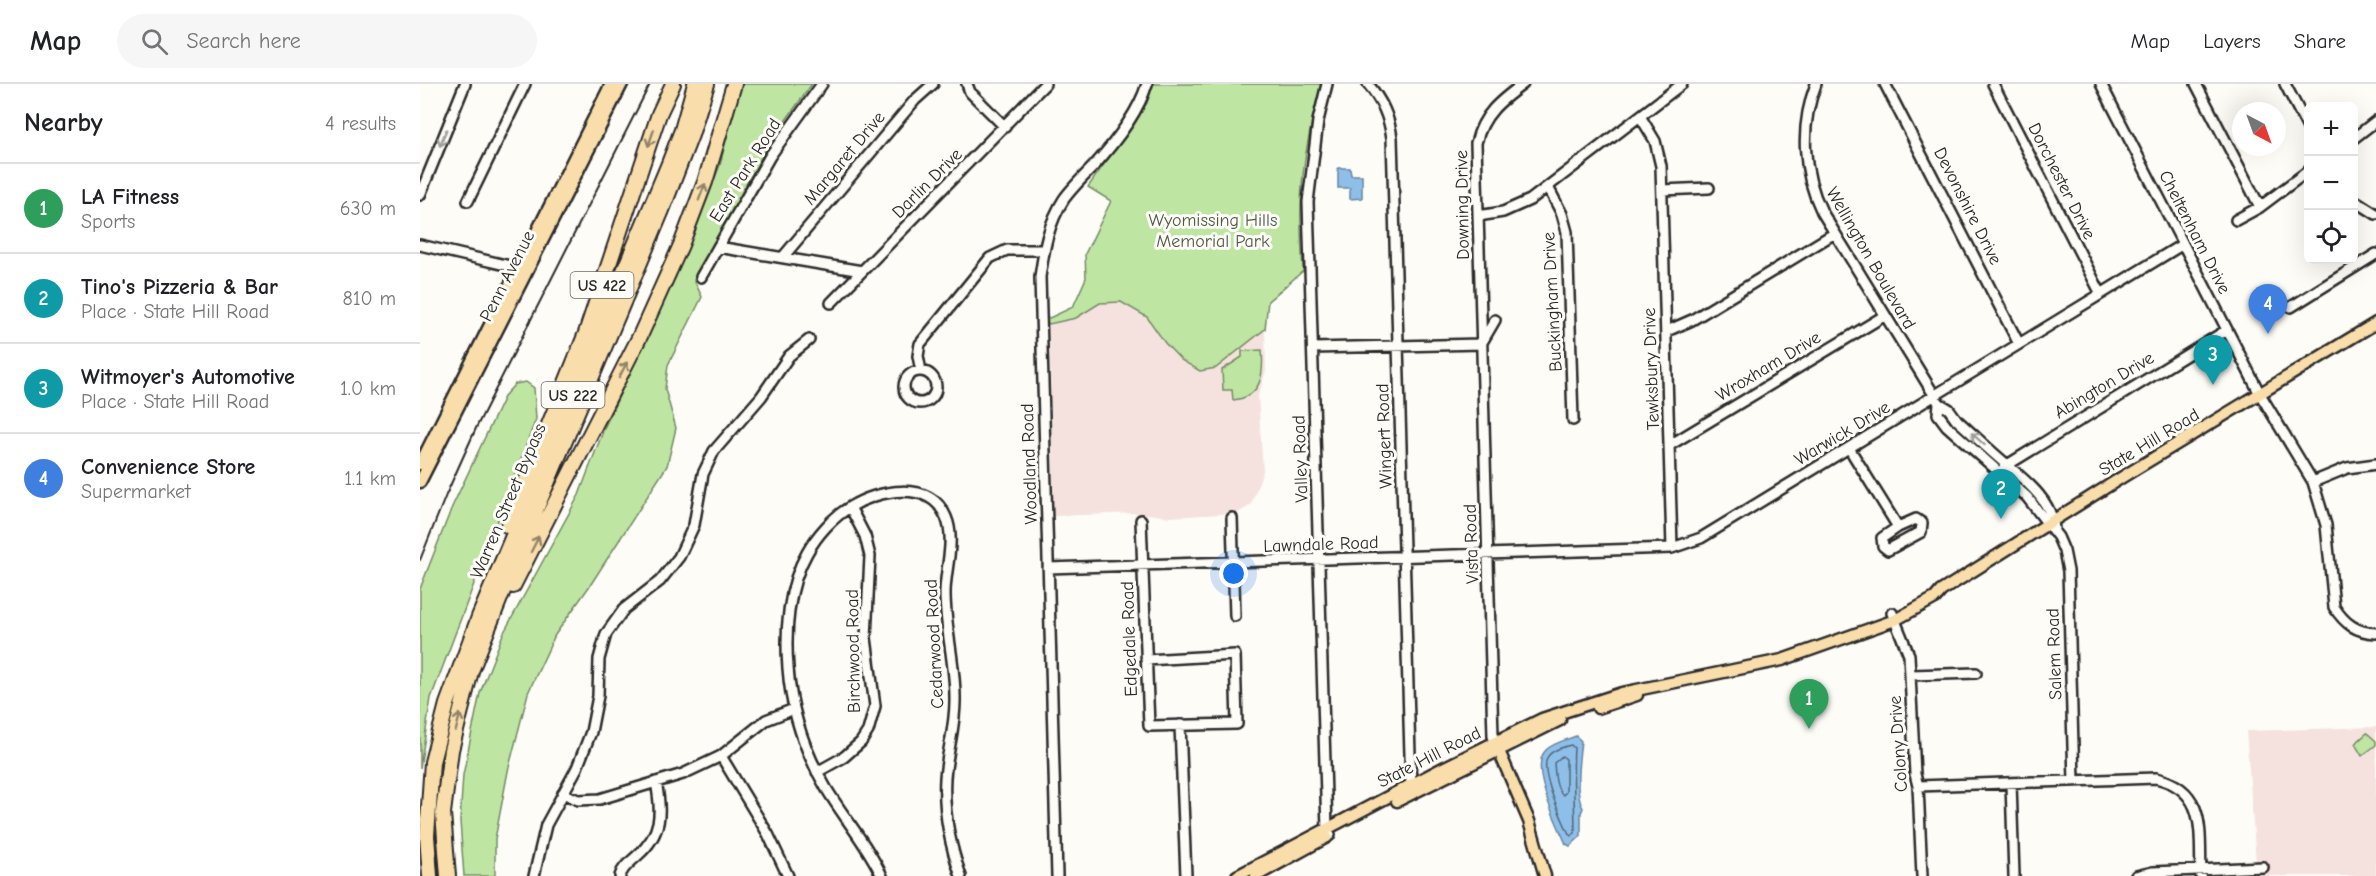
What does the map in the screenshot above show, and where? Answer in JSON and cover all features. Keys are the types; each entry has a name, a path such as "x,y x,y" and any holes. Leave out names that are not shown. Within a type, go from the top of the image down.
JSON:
{"highway":[{"name":"US 422","path":"447,704 470,622 586,333 659,114 673,84"},
{"name":"Warren Street Bypass","path":"430,876 427,836 432,762 447,704 479,617 668,166 682,130 695,84"},
{"name":"Warren Street Bypass","path":"448,876 443,824 448,772 451,750 471,671 524,538 662,210 692,135 707,84"},
{"name":"US 422","path":"471,671 640,336 681,245 705,182 734,84"},
{"path":"448,772 453,876"}],"main road":[{"name":"Penn Avenue","path":"420,482 611,84"},
{"name":"Penn Avenue","path":"420,464 622,84"},
{"name":"State Hill Road","path":"1237,876 1496,746 1560,720 1634,698 1645,690 1782,660 1935,598 1941,591 2376,323"},
{"path":"1496,746 1526,811 1545,876"},
{"name":"State Hill Road","path":"1256,876 1328,832"}],"street":[{"path":"420,195 465,84"},
{"path":"468,201 525,84"},
{"name":"East Park Road","path":"701,277 770,156 822,84"},
{"name":"Margaret Drive","path":"783,256 915,100 933,84"},
{"path":"967,84 970,92 1005,127"},
{"name":"Darlin Drive","path":"831,303 1045,84"},
{"name":"Woodland Road","path":"1057,876 1040,278 1044,250 1052,221 1065,199 1116,138 1147,84"},
{"name":"Valley Road","path":"1327,84 1318,118 1308,202 1328,832"},
{"name":"Wingert Road","path":"1368,84 1383,103 1390,121 1411,789"},
{"name":"Downing Drive","path":"1481,344 1476,143 1480,127 1491,110 1523,84"},
{"path":"1478,216 1512,209 1548,187 1682,84"},
{"name":"Wellington Boulevard","path":"1816,84 1805,126 1806,158 1814,193 1835,233 1936,400 1949,409 2051,525"},
{"name":"Devonshire Drive","path":"1885,84 2019,344"},
{"name":"Dorchester Drive","path":"1994,84 2101,294"},
{"name":"Cheltenham Drive","path":"2101,84 2260,394 2313,482 2326,525 2334,607 2341,618 2352,628 2362,632 2376,633"},
{"path":"2196,84 2260,207"},
{"path":"2285,84 2304,120"},
{"name":"Tewksbury Drive","path":"1640,116 1658,147 1662,190 1672,548"},
{"path":"2358,135 2376,121"},
{"path":"2236,220 2260,207 2304,174"},
{"name":"Buckingham Drive","path":"1548,187 1562,214 1567,232 1573,420"},
{"path":"1662,190 1709,188"},
{"path":"2358,203 2376,214"},
{"path":"1667,331 1692,320 1835,233"},
{"name":"Warwick Drive","path":"1488,555 1672,548 1701,538 1850,448 1936,400 2019,344 2183,244"},
{"path":"420,245 524,269"},
{"path":"718,247 783,256 862,271"},
{"path":"921,370 918,356 920,344 986,262 1007,250 1044,250"},
{"path":"2291,306 2376,254"},
{"name":"Wroxham Drive","path":"1670,445 1884,316"},
{"path":"1313,348 1481,344 1495,320"},
{"name":"Abington Drive","path":"2003,468 2227,330"},
{"path":"534,876 546,825 581,758 591,732 598,696 599,659 611,626 624,609 660,581 679,557 694,525 704,474 714,451 727,433 761,397 789,356 809,340"},
{"name":"Vista Road","path":"1481,344 1493,736 1496,746"},
{"path":"1850,448 1898,527"},
{"path":"2313,482 2347,468 2376,464"},
{"name":"Cedarwood Road","path":"882,876 866,844 817,772 794,709 787,653 789,617 794,587 804,559 828,525 850,507 884,494 909,491 933,500 944,512 949,526 945,602 955,676 955,700 945,778 945,801 951,843 961,876"},
{"name":"Birchwood Road","path":"817,772 844,757 861,742 872,720 875,706 866,632 870,556 865,536 850,507"},
{"path":"1232,518 1235,616"},
{"name":"Edgedale Road","path":"1141,520 1149,726 1180,725"},
{"name":"Salem Road","path":"2051,525 2064,551 2068,571 2074,781"},
{"name":"Lawndale Road","path":"1048,568 1488,555"},
{"name":"Colony Drive","path":"1894,616 1907,648 1911,675 1914,768 1918,786 1922,876"},
{"path":"1146,660 1235,655 1237,724 1180,725 1186,876"},
{"path":"1911,675 1976,672"},
{"path":"563,793 578,800 593,800 695,769 721,756 766,720 794,709"},
{"path":"721,756 768,834 788,876"},
{"path":"1918,786 2156,778 2166,780 2181,788 2189,796 2198,818 2201,873"},
{"path":"620,876 628,863 649,843 657,830 661,816 656,782"},
{"path":"2011,783 2014,876"},
{"path":"2136,876 2153,872 2201,873 2263,867"}],"shaded area":[{"path":"1121,302 1147,317 1165,343 1216,367 1265,329 1266,371 1258,396 1263,471 1251,505 1238,513 1170,517 1140,513 1054,516 1049,324 1076,318 1100,303"},
{"path":"2376,727 2376,876 2257,876 2246,731"}],"green space":[{"path":"740,84 812,84 768,145 694,280 702,297 668,365 665,389 676,428 667,466 591,584 555,635 528,693 508,771 495,839 495,876 464,876 460,821 463,775 480,693 503,634 579,495 605,426 676,276 720,165"},
{"name":"Wyomissing Hills Memorial Park","path":"1153,84 1323,84 1314,114 1303,175 1301,222 1303,271 1268,301 1265,329 1216,368 1200,371 1181,360 1165,343 1147,317 1121,302 1100,303 1076,318 1049,324 1045,320 1073,307 1086,278 1085,254 1111,201 1088,187 1147,103"},
{"path":"1262,350 1259,383 1250,394 1233,400 1232,390 1223,390 1222,370 1242,357 1242,351"},
{"path":"526,382 534,388 536,419 431,698 420,768 420,589 452,507 505,395 515,384"},
{"path":"2367,733 2376,741 2376,745 2362,756 2355,744"}],"water":[{"path":"1338,168 1350,168 1351,175 1362,175 1362,198 1350,199 1350,188 1338,188"},
{"path":"1576,736 1581,741 1578,785 1583,808 1581,836 1570,846 1566,844 1551,810 1540,769 1541,758 1546,750"}],"railway":[{"path":"420,560 477,426 650,84"}],"place":[{"name":"Convenience Store","path":"2268,334"},
{"name":"Witmoyer's Automotive","path":"2213,385"},
{"name":"Tino's Pizzeria & Bar","path":"2001,519"},
{"name":"LA Fitness","path":"1809,729"}]}
